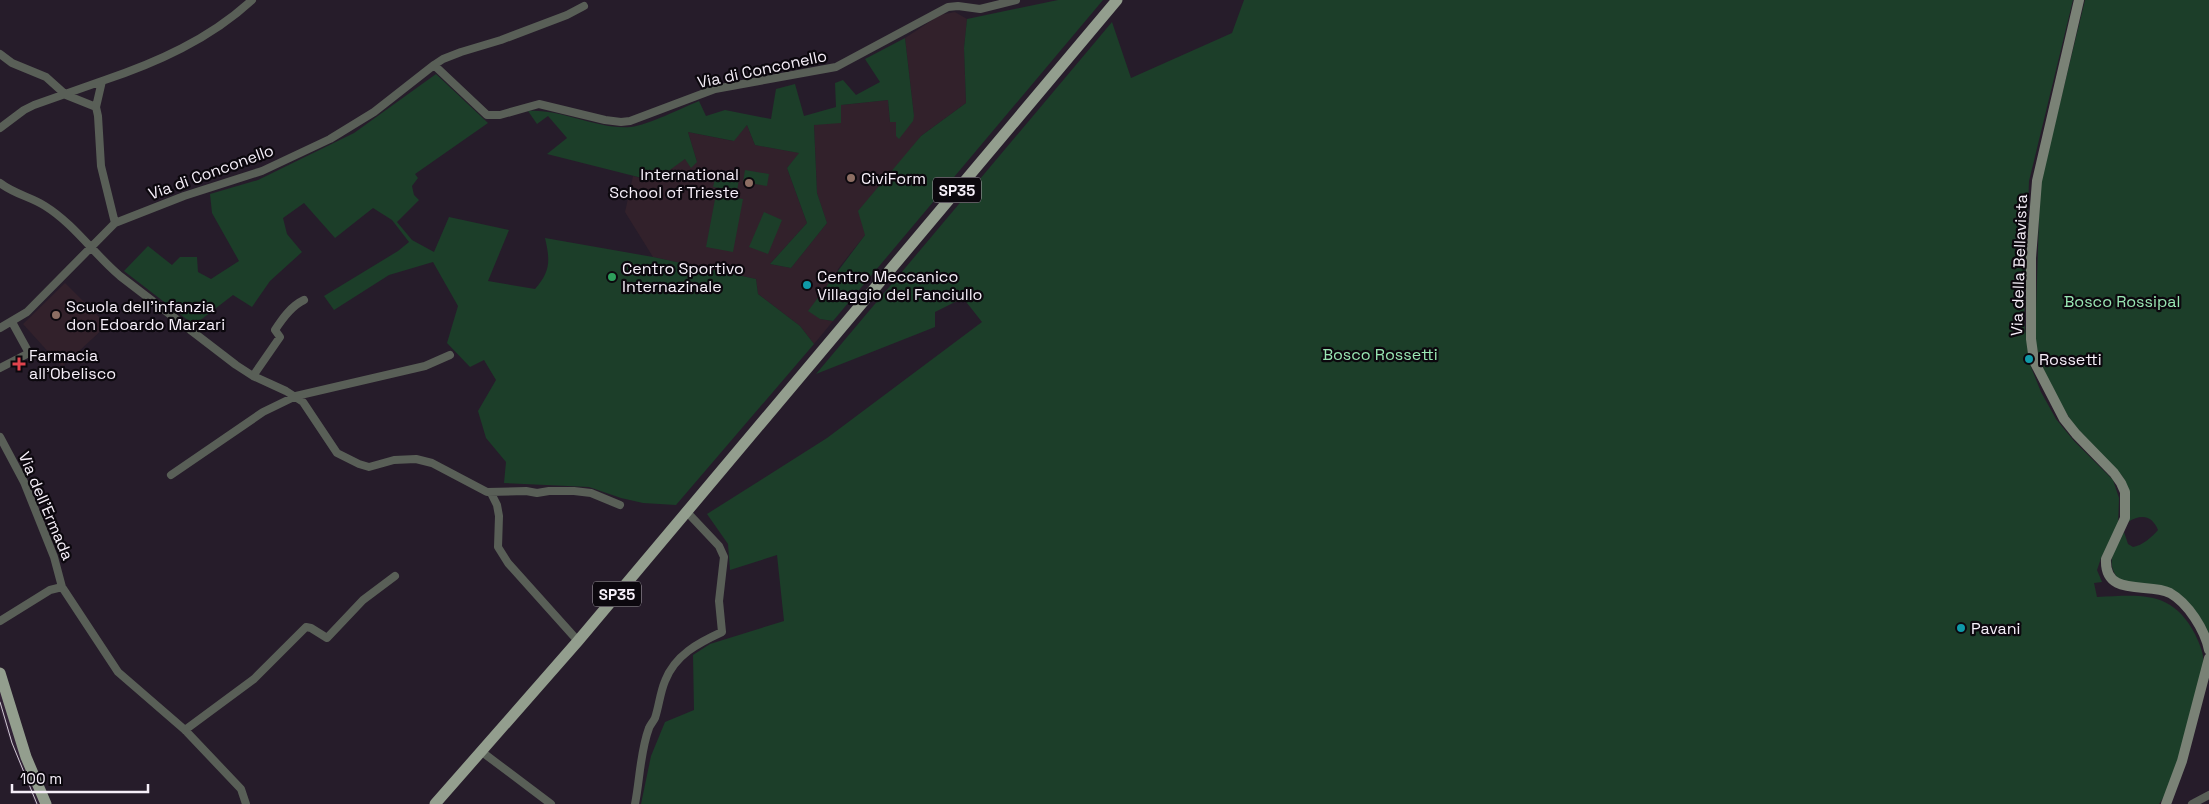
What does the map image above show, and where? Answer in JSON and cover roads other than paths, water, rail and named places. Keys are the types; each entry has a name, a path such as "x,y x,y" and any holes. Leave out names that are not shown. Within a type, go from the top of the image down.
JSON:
{"main road":[{"name":"SP35","path":"435,804 578,641 1117,0"},
{"path":"0,673 26,757 46,804"}],"street":[{"path":"0,128 24,110 166,58 219,26 252,0"},
{"name":"Via di Conconello","path":"434,65 487,115 500,115 539,104 621,122 637,119 715,89 836,67 948,7 958,6 980,9 1016,0"},
{"name":"Via della Bellavista","path":"2080,0 2037,181 2032,258 2031,348 2041,377 2064,419 2114,473 2125,492 2125,518 2106,559 2106,566 2110,576 2118,583 2128,587 2163,591 2178,599 2195,620 2209,650"},
{"name":"Via di Conconello","path":"0,328 27,312 116,223 184,196 262,171 330,139 374,112 443,59 501,40 567,15 584,6"},
{"path":"0,54 12,63 46,77 66,95 96,107"},
{"path":"102,81 96,107 101,166 116,223"},
{"path":"0,183 9,190 44,205 63,219 120,276 172,318 253,376 296,396 303,402 337,453 348,460 369,467 405,458 424,460 491,493 574,491 591,493 620,505"},
{"path":"253,376 280,337 276,330 278,326 296,304 304,300"},
{"path":"0,368 29,353 12,322"},
{"path":"171,475 263,412 296,396 425,366 450,355"},
{"name":"Via dell'Ermada","path":"0,437 36,509 62,587 118,672 185,730 241,789 246,804"},
{"path":"491,493 497,505 499,516 498,547 508,563 578,641"},
{"path":"636,804 645,742 649,727 654,719 664,681 671,668 683,654 699,643 722,632 719,602 724,557 719,546 686,511"},
{"path":"185,730 254,679 306,627 327,638 364,600 395,576"},
{"name":"Via dell'Ermada","path":"0,621 50,590 62,587"},
{"path":"2166,804 2182,761 2209,658"},
{"path":"482,752 551,804"},
{"path":"2192,804 2209,795"}],"tram line":[{"path":"0,702 12,743 37,804"}],"place":[{"name":"CiviForm","path":"851,178"},
{"name":"International School of Trieste","path":"749,183"},
{"name":"Centro Sportivo Internazinale","path":"612,277"},
{"name":"Centro Meccanico Villaggio del Fanciullo","path":"807,285"},
{"name":"Scuola dell'infanzia don Edoardo Marzari","path":"56,315"},
{"name":"Rossetti","path":"2029,359"},
{"name":"Farmacia all'Obelisco","path":"19,364"},
{"name":"Pavani","path":"1961,628"}],"park label":[{"name":"Bosco Rossipal","path":"2122,301"},
{"name":"Bosco Rossetti","path":"1380,354"}]}
